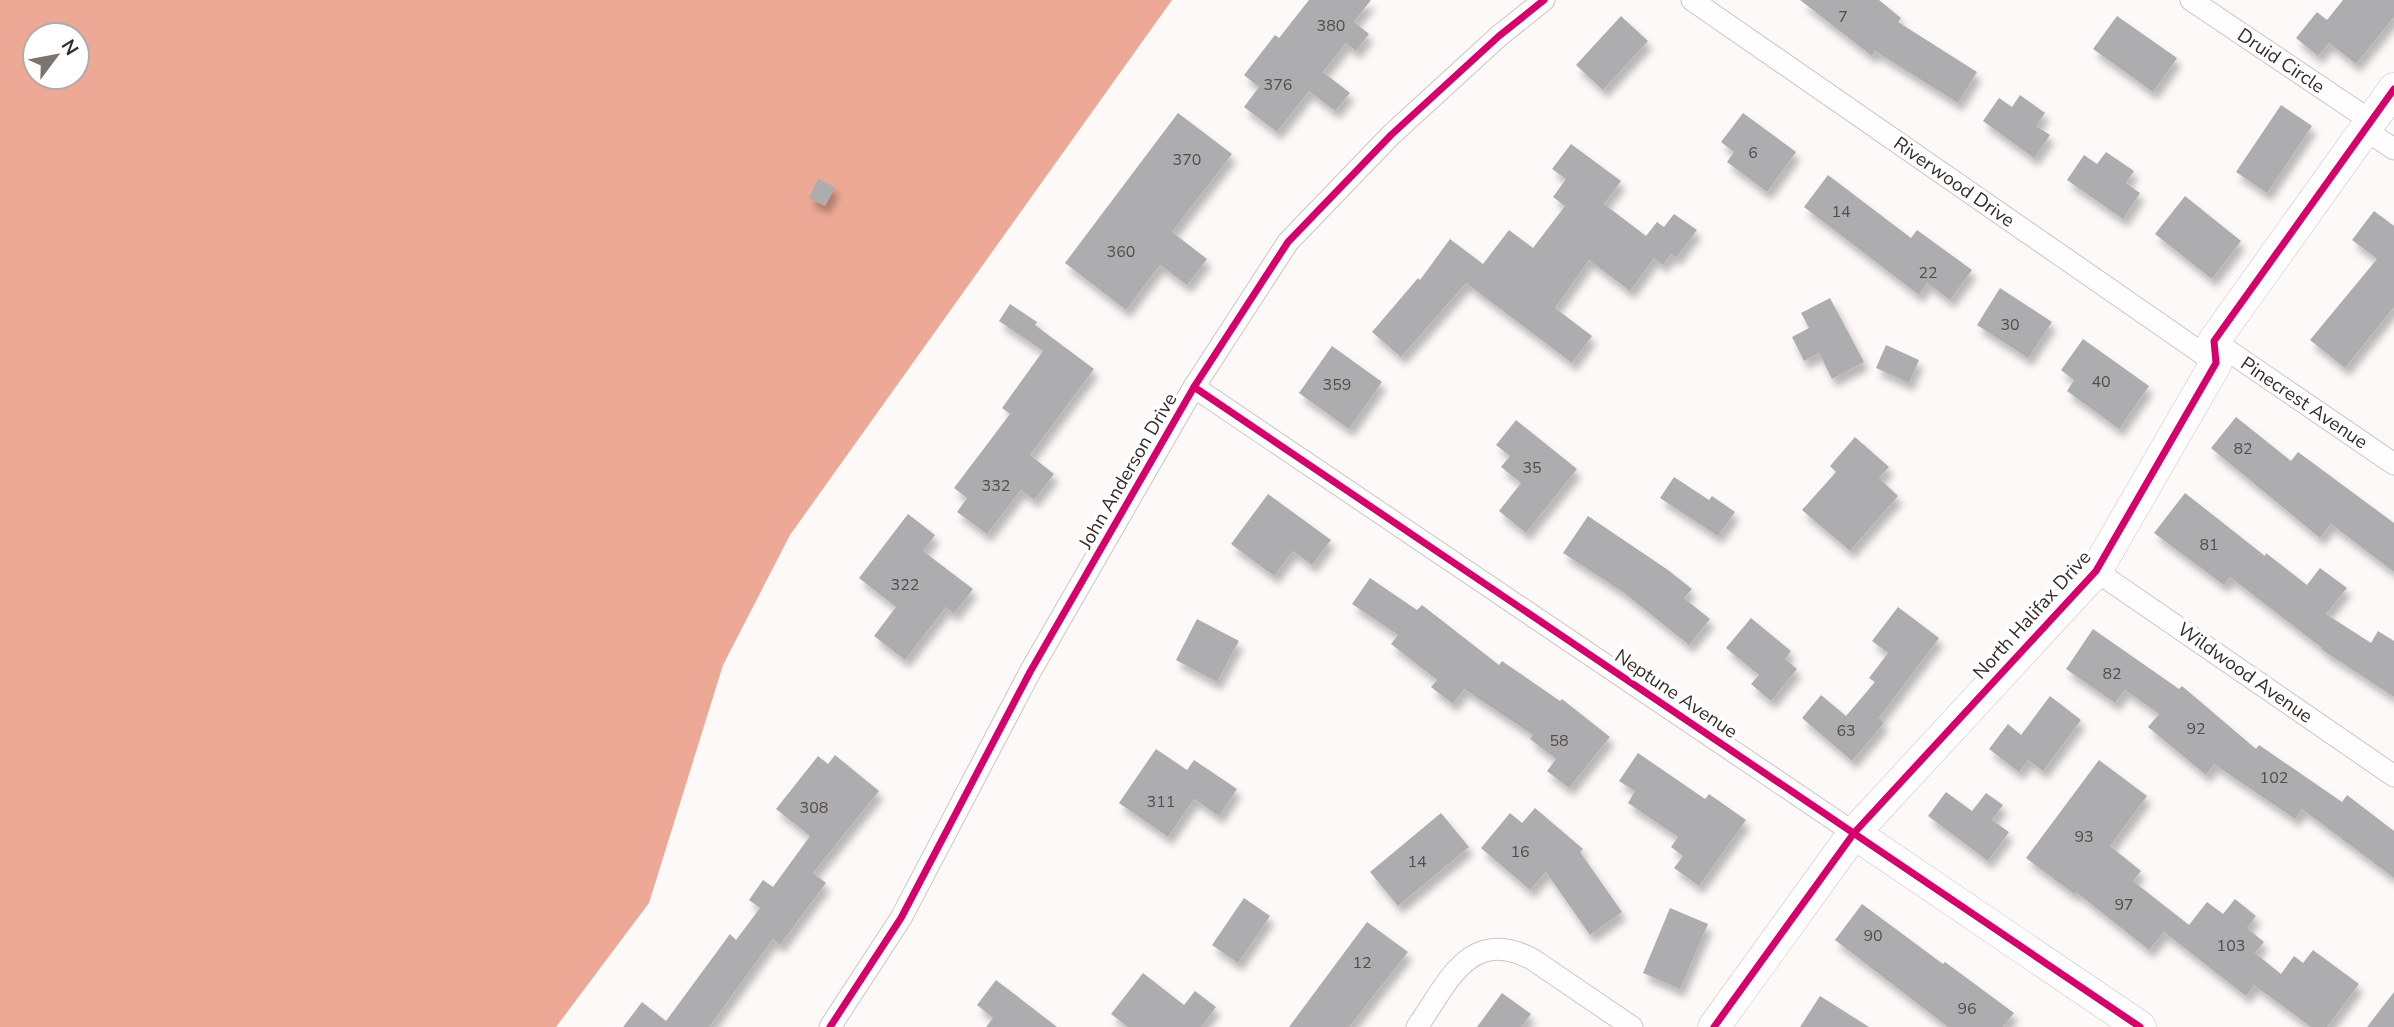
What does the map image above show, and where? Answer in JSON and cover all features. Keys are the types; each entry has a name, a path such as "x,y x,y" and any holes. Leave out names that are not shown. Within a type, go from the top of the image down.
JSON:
{"street":[{"name":"John Anderson Drive","path":"830,1027 901,918 1030,672 1194,387 1288,242 1391,135 1499,36 1544,0"},
{"name":"Riverwood Drive","path":"1692,0 2215,352"},
{"name":"Druid Circle","path":"2191,0 2368,125 2394,149"},
{"name":"North Halifax Drive","path":"1714,1027 1854,833 2096,570 2215,352 2394,89"},
{"name":"Pinecrest Avenue","path":"2215,352 2394,464"},
{"name":"Neptune Avenue","path":"1194,387 2140,1027"},
{"name":"Wildwood Avenue","path":"2096,570 2394,776"},
{"path":"1417,1027 1466,960 1490,948 1504,948 1532,959 1632,1027"}],"shaded area":[{"path":"0,0 1172,0 790,535 723,665 649,903 556,1027 0,1027"}],"building":[{"path":"1309,0 1371,0 1354,22 1369,34 1356,51 1346,43 1323,72 1350,93 1335,111 1309,91 1277,132 1244,107 1259,87 1244,75 1275,35 1279,38"},
{"path":"1800,0 1879,0 1901,18 1898,22 1977,72 1958,103 1875,51 1872,56"},
{"path":"2343,0 2394,0 2394,17 2356,64 2329,43 2318,56 2296,38 2317,12 2327,20"},
{"path":"1621,16 1648,41 1603,90 1576,65"},
{"path":"2117,16 2177,58 2153,92 2093,49"},
{"path":"2020,95 2045,113 2036,126 2050,135 2034,158 1983,121 1999,98 2012,107"},
{"path":"2281,105 2312,126 2267,193 2236,172"},
{"path":"1178,113 1232,154 1172,232 1207,259 1187,285 1160,265 1126,310 1065,263"},
{"path":"1743,113 1796,152 1767,192 1727,162 1734,152 1721,142"},
{"path":"1571,144 1621,181 1604,204 1646,236 1657,222 1664,227 1674,214 1697,230 1676,258 1671,254 1663,265 1654,258 1630,291 1589,260 1555,308 1592,336 1572,363 1466,283 1401,357 1372,332 1418,278 1420,280 1450,239 1483,264 1509,230 1533,248 1565,206 1553,197 1566,179 1552,169"},
{"path":"2106,152 2134,171 2126,183 2140,193 2123,219 2067,180 2084,155 2097,164"},
{"path":"1828,175 1911,238 1917,230 1972,270 1950,300 1927,283 1919,295 1804,207"},
{"path":"818,179 835,187 825,206 809,198"},
{"path":"2185,196 2241,241 2212,279 2155,234"},
{"path":"2374,211 2394,226 2394,307 2345,368 2310,340 2377,259 2352,240"},
{"path":"2000,288 2052,322 2028,358 1977,325"},
{"path":"1830,298 1864,362 1832,379 1819,353 1804,361 1792,337 1809,328 1801,313"},
{"path":"1010,304 1037,322 1035,325 1094,369 1030,455 1054,474 1034,500 1021,490 987,534 957,512 967,498 954,488 1010,414 1002,408 1043,351 999,321"},
{"path":"2083,339 2149,386 2119,429 2067,391 2074,380 2061,370"},
{"path":"1886,345 1919,360 1909,383 1876,368"},
{"path":"1332,346 1382,382 1349,429 1299,393"},
{"path":"2236,417 2291,461 2298,452 2394,523 2394,572 2331,524 2320,538 2211,448"},
{"path":"1516,420 1577,469 1526,533 1499,511 1521,483 1501,467 1510,456 1496,445"},
{"path":"1855,437 1889,467 1879,478 1898,496 1850,551 1802,510 1836,472 1830,466"},
{"path":"1674,477 1709,500 1712,496 1735,512 1718,536 1660,498"},
{"path":"2185,493 2265,556 2266,553 2307,585 2320,568 2347,588 2326,614 2371,643 2378,631 2394,641 2394,697 2321,649 2230,577 2224,585 2154,533"},
{"path":"1268,494 1331,540 1312,565 1293,551 1274,576 1231,544"},
{"path":"908,514 935,535 923,551 973,589 954,614 946,607 905,660 874,636 896,607 859,578"},
{"path":"1588,516 1692,589 1684,598 1710,619 1689,645 1623,592 1563,553"},
{"path":"1370,578 1417,610 1422,605 1499,665 1502,661 1560,701 1562,699 1610,737 1569,788 1547,771 1556,759 1530,739 1533,735 1464,689 1453,704 1431,687 1437,680 1391,644 1398,635 1352,604"},
{"path":"1898,607 1939,638 1879,718 1884,723 1852,761 1802,718 1821,695 1846,716 1875,682 1869,678 1888,653 1872,641"},
{"path":"1751,618 1791,651 1785,659 1797,669 1771,701 1751,684 1759,675 1726,648"},
{"path":"1197,619 1239,641 1217,682 1176,660"},
{"path":"2093,629 2179,689 2182,686 2256,749 2259,745 2342,802 2347,795 2394,831 2394,878 2302,809 2295,819 2214,764 2206,775 2148,727 2159,714 2125,690 2115,703 2066,669"},
{"path":"2050,696 2081,720 2043,771 2028,760 2019,772 1989,749 2008,724 2021,735"},
{"path":"1156,749 1187,770 1194,760 1237,789 1219,816 1194,799 1168,837 1119,803"},
{"path":"1638,753 1705,799 1709,794 1746,820 1699,886 1674,868 1683,856 1671,847 1678,837 1628,803 1635,791 1619,781"},
{"path":"835,755 879,791 813,873 826,883 780,945 773,939 709,1027 623,1027 642,1002 666,1021 730,934 736,940 760,908 749,900 763,880 773,887 810,836 776,809 818,756 828,764"},
{"path":"2099,760 2147,796 2110,846 2141,871 2133,881 2189,925 2207,902 2223,914 2235,899 2256,916 2247,928 2264,942 2255,953 2281,974 2294,956 2303,963 2313,950 2359,984 2327,1027 2311,1027 2254,985 2246,996 2164,932 2149,950 2076,892 2074,894 2026,858"},
{"path":"1946,792 1972,811 1986,793 2003,805 1992,820 2009,832 1988,861 1928,816"},
{"path":"1535,808 1583,849 1580,852 1622,912 1590,935 1546,872 1530,890 1481,848 1510,813 1522,823"},
{"path":"1441,813 1469,847 1398,906 1370,872"},
{"path":"1244,898 1270,916 1238,963 1212,945"},
{"path":"1862,904 2014,1013 2003,1027 1948,1027 1835,940"},
{"path":"1670,908 1708,924 1680,989 1643,973"},
{"path":"1367,922 1408,952 1349,1027 1289,1027"},
{"path":"1143,973 1184,1005 1195,991 1216,1007 1201,1027 1128,1027 1111,1014"},
{"path":"996,980 1057,1027 986,1027 993,1018 977,1005"},
{"path":"2394,992 2394,1027 2367,1027"},
{"path":"1502,993 1531,1014 1521,1027 1477,1027"},
{"path":"1820,996 1869,1027 1800,1027"}],"cycle path":[{"path":"830,1027 901,918 1030,672 1194,387 1288,242 1391,135 1499,36 1544,0"},
{"path":"1714,1027 1854,833 2096,571 2216,363 2214,341 2394,89"},
{"path":"1194,387 2140,1027"}]}
